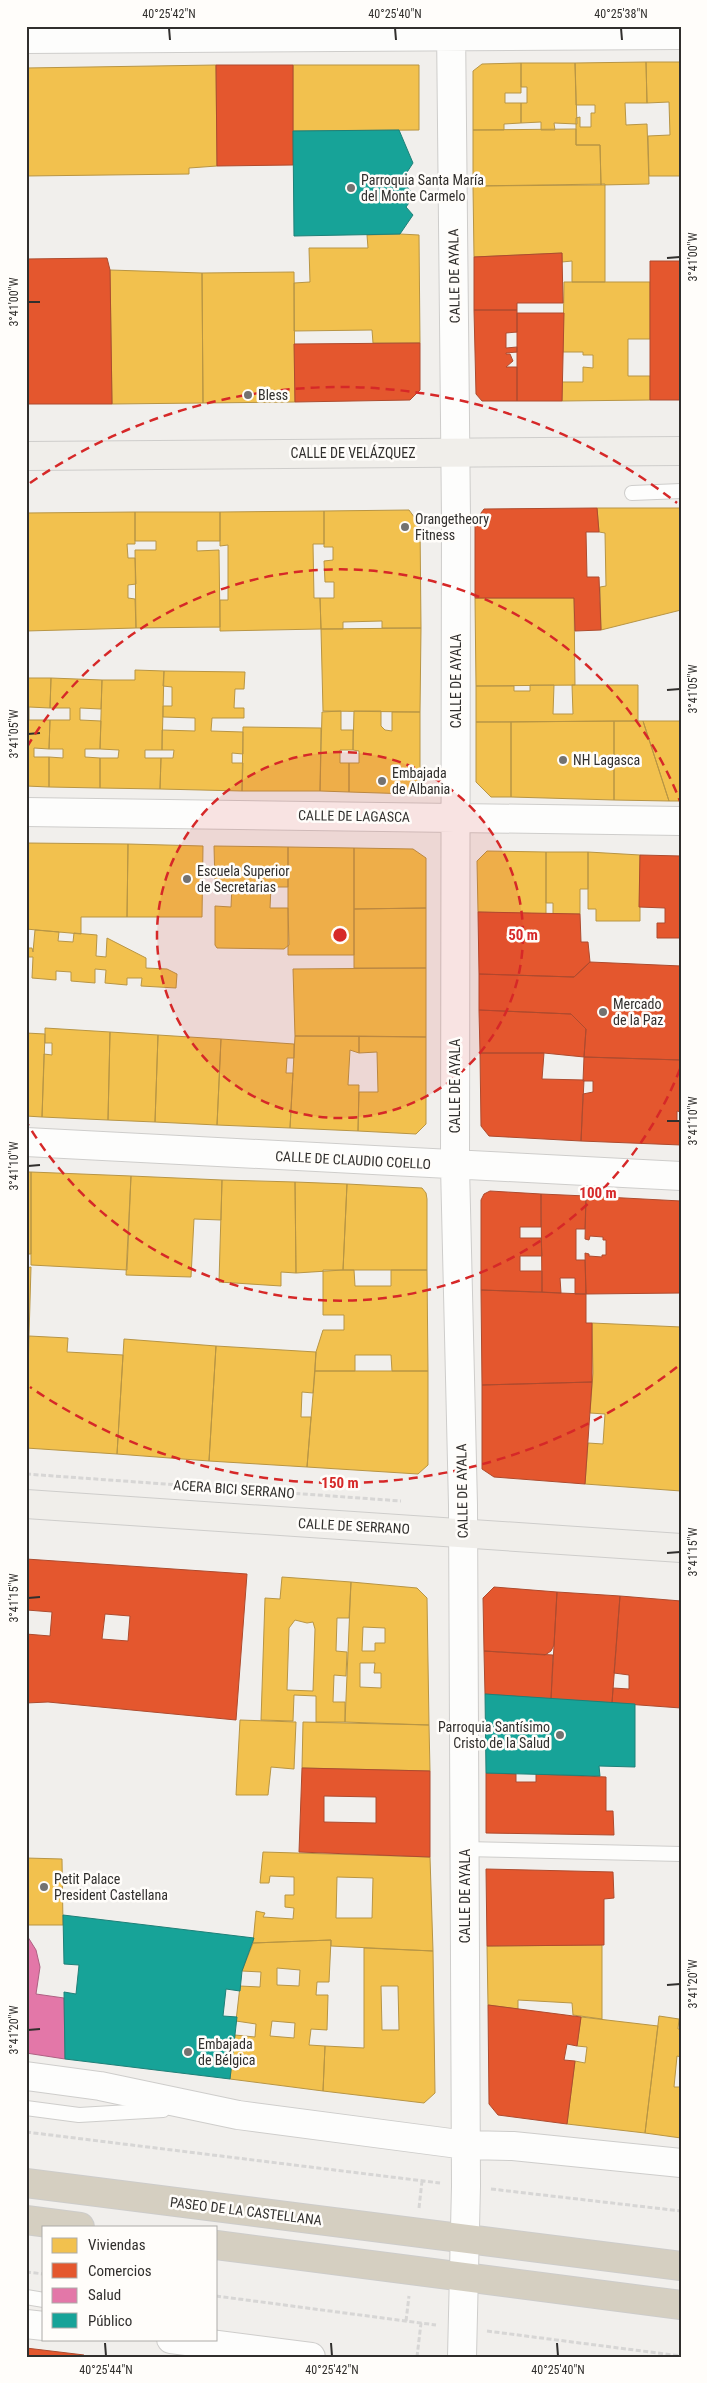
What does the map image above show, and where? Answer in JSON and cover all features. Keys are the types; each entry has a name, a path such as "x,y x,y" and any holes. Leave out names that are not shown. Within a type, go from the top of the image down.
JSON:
{"highway":[{"name":"PASEO DE LA CASTELLANA","path":"26,2182 681,2266"},
{"path":"26,2220 72,2226"},
{"path":"218,2244 681,2305"}],"main road":[{"name":"CALLE DE VELÁZQUEZ","path":"26,456 681,451"},
{"name":"CALLE DE SERRANO","path":"26,1504 681,1548"}],"street":[{"path":"26,39 266,32 451,31 681,35"},
{"name":"CALLE DE AYALA","path":"451,31 456,453 455,1166 463,1533 466,2145"},
{"name":"CALLE DE LAGASCA","path":"26,812 681,821"},
{"name":"CALLE DE CLAUDIO COELLO","path":"26,1142 455,1166 681,1176"},
{"path":"26,2076 100,2086 238,2114 466,2145 513,2146 681,2163"},
{"path":"462,2357 466,2145"},
{"path":"26,2324 42,2326"},
{"path":"179,2340 311,2357"}],"lane":[{"path":"632,493 681,492"},
{"path":"464,1849 681,1854"},
{"path":"26,2108 79,2115 151,2109 238,2114"},
{"path":"26,2297 42,2300"}],"path":[{"name":"ACERA BICI SERRANO","path":"26,1474 407,1501"},
{"path":"26,2132 681,2211"},
{"path":"26,2272 42,2274"},
{"path":"417,2357 421,2322"}],"building: Viviendas":[{"path":"646,62 681,62 681,176 649,176 648,136 670,135 669,102 647,103"},
{"path":"646,62 647,103 625,103 626,125 647,124 649,184 601,185 600,145 576,145 576,118 580,117 580,127 591,127 591,113 595,113 595,105 576,105 575,63"},
{"path":"521,63 521,93 505,93 505,103 521,103 521,123 504,124 504,130 473,130 473,71 482,64"},
{"path":"521,63 575,63 577,124 554,123 555,130 541,130 541,122 521,123 521,103 527,103 527,87 521,87"},
{"path":"216,65 217,166 189,168 189,174 26,176 26,68"},
{"path":"293,65 419,65 419,130 293,131"},
{"path":"576,129 576,145 600,145 601,185 473,186 473,130"},
{"path":"605,184 605,282 572,282 572,261 562,262 562,253 474,257 473,186"},
{"path":"367,235 419,235 420,343 373,343 372,330 294,331 294,283 310,282 309,248 368,248"},
{"path":"110,270 202,273 203,403 112,404"},
{"path":"294,272 295,402 203,403 202,273"},
{"path":"564,282 650,282 650,339 628,339 628,376 650,376 650,400 562,401 562,382 583,382 583,367 593,368 593,355 583,355 583,352 563,352"},
{"path":"597,508 681,508 681,610 601,630 600,587 606,586 605,533 599,532"},
{"path":"409,510 420,525 421,628 382,628 382,621 343,622 343,629 321,629 320,598 334,598 334,582 325,582 324,561 333,560 333,547 324,547 324,511"},
{"path":"324,511 324,544 313,544 314,598 320,598 321,629 220,631 220,600 228,600 228,545 220,546 220,512"},
{"path":"135,512 220,512 220,541 197,541 197,551 219,550 220,627 136,628 135,550 156,550 156,541 135,541"},
{"path":"135,512 135,544 127,544 128,558 135,558 136,584 128,585 128,598 135,599 136,628 26,631 26,513"},
{"path":"475,598 574,598 575,685 476,686"},
{"path":"421,628 420,712 323,711 321,629"},
{"path":"135,670 164,671 162,750 145,750 145,758 161,758 160,789 100,788 100,758 118,758 119,750 100,749 102,680 135,680"},
{"path":"164,671 245,672 244,689 235,689 234,708 244,708 244,718 212,718 211,731 243,732 243,754 232,753 232,763 243,763 242,791 160,789 161,758 173,758 174,750 162,750 162,730 195,731 195,718 163,717 163,706 172,706 172,687 163,686"},
{"path":"26,678 51,678 50,708 29,707 29,720 50,720 49,749 34,748 34,757 49,757 49,787 26,786"},
{"path":"51,678 102,680 101,709 80,708 80,720 101,721 100,749 85,749 85,757 100,758 100,788 49,787 49,757 63,758 63,749 49,749 50,720 70,720 70,708 50,708"},
{"path":"530,685 554,685 553,714 573,714 572,685 638,685 638,721 476,722 476,686 514,686 514,691 530,691"},
{"path":"341,711 341,730 353,730 353,750 340,750 340,763 349,763 349,792 320,791 322,712"},
{"path":"354,711 381,711 381,726 385,730 392,731 392,712 420,712 420,786 417,790 411,794 349,792 349,763 359,763 359,751 353,750"},
{"name":"NH Lagasca","path":"614,721 614,800 511,797 511,722"},
{"path":"614,721 643,721 669,801 614,800"},
{"path":"643,721 681,721 681,801 669,801"},
{"path":"476,722 511,722 511,797 491,797 476,782"},
{"path":"243,727 321,728 320,791 242,791"},
{"path":"26,843 128,844 127,917 81,917 81,934 26,929"},
{"path":"128,844 203,846 202,917 127,917"},
{"path":"214,846 288,847 288,887 271,887 270,908 288,908 289,945 284,949 217,948 215,945 215,906 231,907 232,885 215,885"},
{"path":"288,847 354,848 354,955 288,955"},
{"path":"354,848 413,849 426,858 426,908 354,909"},
{"path":"487,851 546,852 546,914 478,912 477,861"},
{"path":"546,852 588,852 588,889 580,889 580,914 553,914 553,903 546,903"},
{"path":"588,852 640,855 640,921 596,921 596,909 588,909"},
{"path":"426,908 426,968 354,968 354,909"},
{"path":"35,930 59,932 58,941 73,942 74,933 97,935 96,956 106,957 107,938 146,958 146,968 167,969 177,974 176,988 141,986 142,978 127,978 127,985 105,983 106,970 95,969 95,983 71,981 71,972 56,971 56,980 32,978 33,957 26,957 26,951 27,948 32,948 33,952"},
{"path":"426,968 426,1037 295,1036 293,969"},
{"path":"45,1028 110,1032 108,1120 42,1117 44,1054 52,1055 52,1043 45,1043"},
{"path":"110,1032 158,1035 155,1122 108,1120"},
{"path":"26,1033 45,1034 42,1117 26,1116"},
{"path":"158,1035 221,1039 217,1125 155,1122"},
{"path":"295,1036 359,1036 359,1053 350,1050 348,1085 359,1085 358,1131 290,1128"},
{"path":"359,1036 426,1037 426,1124 416,1134 358,1131 359,1092 378,1092 377,1052 359,1053"},
{"path":"221,1039 294,1044 294,1058 287,1058 286,1073 293,1073 290,1128 217,1125"},
{"path":"26,1172 31,1172 31,1254 26,1254"},
{"path":"31,1172 131,1176 127,1270 31,1265"},
{"path":"131,1176 222,1180 221,1220 194,1219 191,1277 126,1275"},
{"path":"222,1180 295,1182 296,1273 281,1272 281,1286 219,1282"},
{"path":"295,1182 347,1184 343,1270 296,1273"},
{"path":"347,1184 422,1188 426,1193 427,1199 427,1270 343,1270"},
{"path":"31,1267 29,1336 26,1356 26,1268"},
{"path":"323,1270 354,1270 355,1286 391,1286 391,1270 427,1270 428,1371 392,1371 391,1355 355,1355 355,1371 315,1371 316,1352 323,1330 344,1330 344,1315 323,1315"},
{"path":"592,1323 681,1327 681,1491 585,1484 588,1443 603,1444 605,1414 590,1413 593,1373"},
{"path":"29,1336 68,1338 67,1352 123,1355 117,1454 26,1448"},
{"path":"124,1339 216,1346 209,1461 117,1454"},
{"path":"216,1346 316,1352 313,1393 302,1392 301,1417 311,1417 307,1467 209,1461"},
{"path":"315,1371 428,1371 428,1465 418,1474 307,1467"},
{"path":"282,1577 351,1582 349,1618 337,1618 336,1651 347,1652 346,1676 334,1675 333,1702 345,1702 345,1722 316,1722 316,1696 294,1695 293,1721 261,1720 265,1598 280,1599","holes":["295,1620 307,1623 313,1622 315,1629 313,1691 287,1690 289,1628"]},
{"path":"351,1582 417,1588 427,1598 429,1725 345,1722","holes":["363,1627 385,1628 385,1643 375,1643 375,1651 362,1651","360,1663 375,1663 374,1673 381,1673 381,1688 360,1687"]},
{"path":"240,1720 296,1722 294,1769 271,1767 268,1795 236,1795"},
{"path":"303,1722 429,1725 430,1771 302,1768"},
{"path":"263,1852 430,1857 433,1951 331,1946 331,1940 253,1943 256,1911 265,1913 263,1917 293,1919 294,1908 285,1907 285,1895 294,1895 294,1877 270,1876 269,1883 260,1883","holes":["337,1877 373,1878 372,1918 336,1918"]},
{"name":"Petit Palace President Castellana","path":"26,1858 62,1859 63,1925 26,1925"},
{"path":"331,1940 329,1982 317,1982 316,1995 328,1995 327,2030 311,2029 309,2045 325,2046 323,2091 230,2079 235,2035 255,2037 256,2024 236,2021 240,1986 260,1987 261,1972 242,1971 253,1943","holes":["277,1968 300,1970 299,1986 277,1985","272,2021 295,2023 294,2038 270,2036"]},
{"path":"602,1945 602,2019 573,2015 572,2003 518,2000 518,2009 488,2005 487,1946"},
{"path":"364,1948 433,1951 435,2093 424,2103 323,2091 325,2046 364,2048","holes":["381,1986 398,1986 399,2030 382,2030"]},
{"path":"659,2016 679,2019 678,2029 681,2029 681,2057 677,2056 674,2087 681,2087 681,2138 645,2133"},
{"path":"581,2017 658,2026 645,2133 567,2124 575,2061 585,2063 587,2047 577,2046"}],"building: Comercios":[{"path":"216,65 293,65 293,165 217,166"},
{"path":"562,253 563,303 517,303 517,310 474,310 474,257"},
{"path":"107,258 110,270 112,404 26,404 26,259"},
{"path":"650,261 681,261 681,400 650,400"},
{"path":"474,310 517,310 517,332 506,333 506,348 517,347 517,352 506,353 510,354 513,361 506,367 517,367 517,401 482,401 476,394"},
{"path":"517,313 564,313 562,401 517,401"},
{"path":"420,343 420,390 410,400 295,402 294,344"},
{"path":"597,508 599,532 586,532 587,577 599,577 601,630 575,631 574,598 475,598 475,521 484,509"},
{"path":"640,855 681,856 681,938 657,938 657,923 665,923 665,908 639,907"},
{"path":"478,912 580,914 581,942 588,942 590,962 574,977 479,974"},
{"name":"Mercado de la Paz","path":"590,962 681,966 681,1060 584,1057 586,1029 571,1014 479,1010 479,974 574,977"},
{"path":"479,1010 571,1014 586,1029 584,1057 544,1053 480,1053"},
{"path":"480,1053 544,1053 542,1079 584,1080 581,1141 489,1136 481,1126"},
{"path":"584,1057 681,1060 681,1112 677,1111 677,1121 681,1121 681,1145 581,1141 583,1094 593,1092 593,1081 583,1081"},
{"path":"490,1191 541,1194 541,1227 520,1227 520,1238 541,1238 542,1256 520,1256 520,1271 542,1271 542,1292 481,1290 481,1200 484,1194"},
{"path":"541,1194 586,1196 585,1229 576,1229 576,1260 585,1260 586,1294 575,1294 575,1278 560,1278 561,1293 542,1292"},
{"path":"586,1196 681,1201 681,1293 586,1294 585,1253 589,1254 589,1256 602,1257 602,1255 606,1255 606,1240 603,1240 603,1237 590,1236 589,1240 585,1239"},
{"path":"481,1290 586,1294 586,1323 592,1323 592,1382 482,1385"},
{"path":"592,1382 585,1484 494,1477 482,1469 482,1385"},
{"path":"26,1559 247,1574 236,1720 48,1702 26,1703 26,1634 50,1636 52,1612 27,1610 26,1619","holes":["105,1614 130,1616 128,1641 102,1639"]},
{"path":"494,1587 557,1592 554,1645 551,1651 545,1655 484,1651 483,1598"},
{"path":"557,1592 620,1596 612,1703 551,1699"},
{"path":"620,1596 681,1601 681,1708 612,1703 613,1688 629,1689 629,1675 614,1673"},
{"path":"484,1651 553,1655 551,1699 485,1694"},
{"path":"302,1768 430,1771 430,1857 299,1852","holes":["324,1796 376,1797 376,1823 324,1822"]},
{"path":"486,1773 516,1774 516,1782 536,1782 536,1774 606,1777 606,1811 613,1811 614,1835 486,1833"},
{"path":"486,1869 613,1872 614,1898 604,1899 604,1945 487,1946"},
{"path":"488,2005 581,2017 577,2046 567,2044 564,2060 575,2061 567,2124 498,2115 489,2104"},
{"path":"26,2348 84,2355 83,2357 26,2357"}],"building: Salud":[{"path":"26,1934 36,1950 40,1967 36,1994 64,1998 65,2059 26,2053"}],"building: Público":[{"name":"Parroquia Santa María del Monte Carmelo","path":"399,130 413,163 402,180 414,196 406,207 413,215 400,234 294,236 293,131"},
{"name":"Parroquia Santísimo Cristo de la Salud","path":"485,1694 635,1704 635,1767 599,1766 600,1776 486,1773"},
{"path":"63,1915 254,1938 242,1971 240,1991 226,1989 223,2016 237,2017 230,2079 65,2059 64,1992 76,1994 79,1965 64,1964"}],"place":[{"name":"Parroquia Santa María del Monte Carmelo","path":"351,188"},
{"name":"Bless","path":"248,395"},
{"name":"Orangetheory Fitness","path":"405,527"},
{"name":"NH Lagasca","path":"563,760"},
{"name":"Embajada de Albania","path":"382,781"},
{"name":"Escuela Superior de Secretarias","path":"187,879"},
{"name":"Mercado de la Paz","path":"603,1012"},
{"name":"Parroquia Santísimo Cristo de la Salud","path":"560,1735"},
{"name":"Petit Palace President Castellana","path":"44,1887"},
{"name":"Embajada de Bélgica","path":"188,2052"}]}
